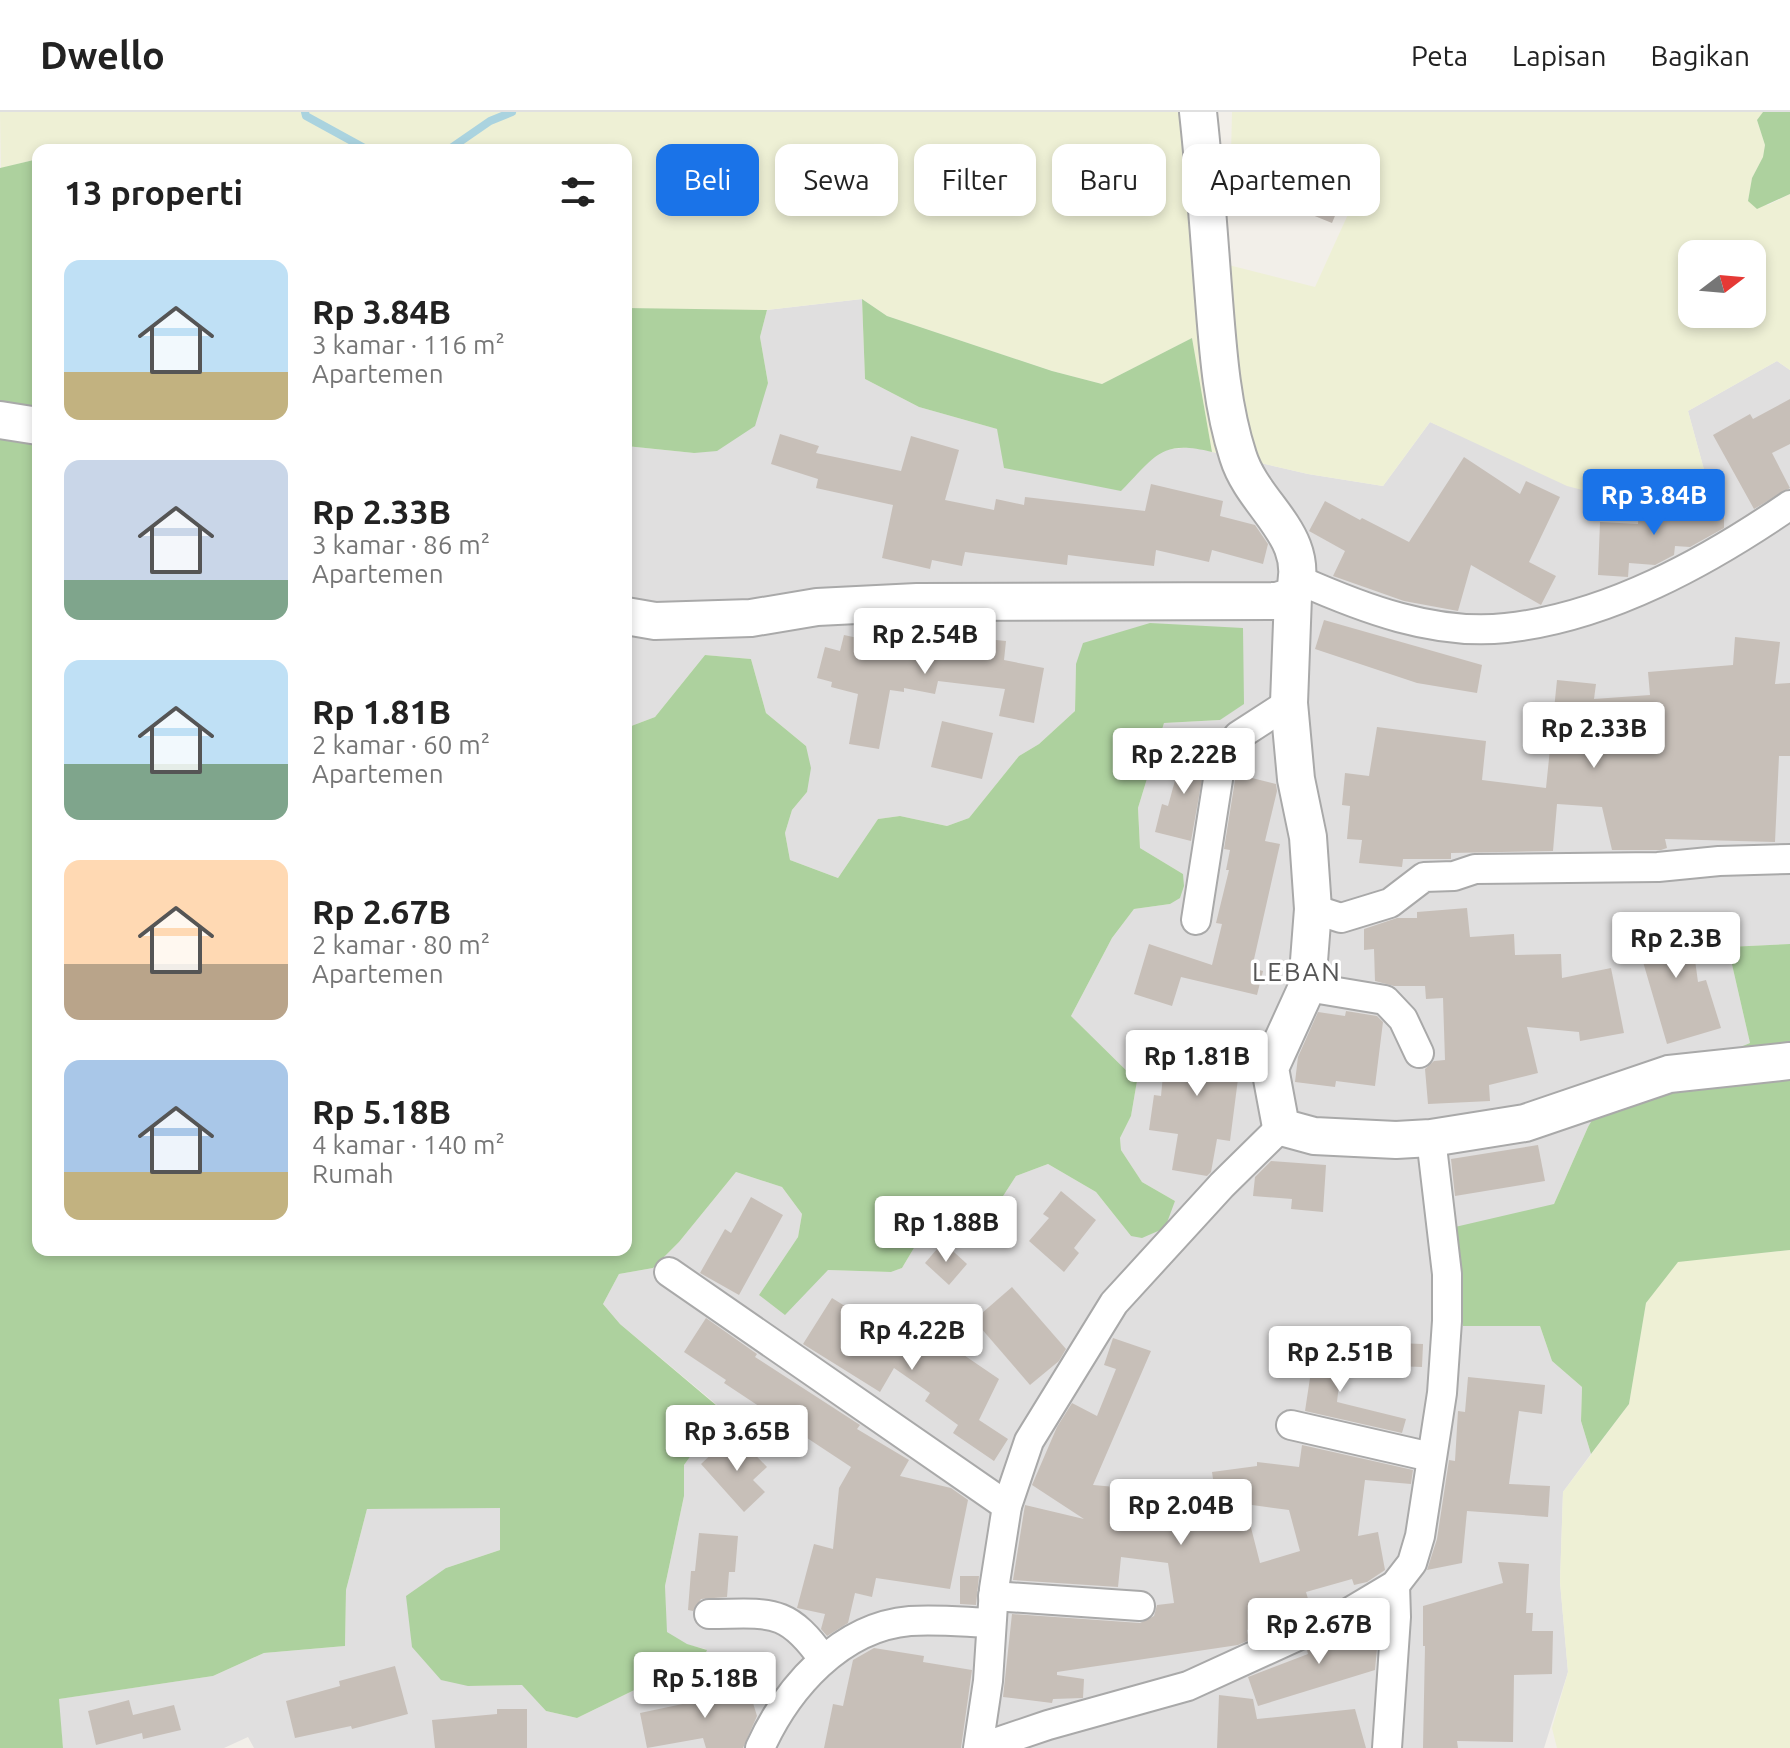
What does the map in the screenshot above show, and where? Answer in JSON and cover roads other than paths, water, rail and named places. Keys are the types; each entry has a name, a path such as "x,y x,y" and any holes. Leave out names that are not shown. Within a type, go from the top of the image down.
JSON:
{"street":[{"path":"1198,112 1218,351 1238,456 1251,486 1294,547 1296,588 1289,703 1296,779 1308,837 1313,909 1307,987 1270,1068 1281,1127"},
{"path":"0,420 32,425"},
{"path":"632,617 655,621 751,618 817,607 917,602 1277,601 1296,588 1417,621 1458,627 1505,628 1580,612 1650,584 1739,540 1790,505"},
{"path":"1196,920 1221,760 1238,736 1289,703"},
{"path":"1313,909 1341,918 1390,903 1424,877 1454,876 1475,869 1658,867 1790,859"},
{"path":"1307,987 1385,1000 1403,1019 1419,1053"},
{"path":"1281,1127 1314,1136 1396,1140 1431,1138 1525,1123 1669,1074 1790,1061"},
{"path":"1281,1127 1222,1185 1114,1303 1029,1441 1007,1506 992,1609 988,1681 979,1748 1048,1725 1188,1686 1348,1613 1395,1585 1412,1563 1442,1393 1447,1274 1431,1138"},
{"path":"669,1272 1007,1506"},
{"path":"1291,1425 1431,1457"},
{"path":"1387,1748 1396,1617 1395,1585"},
{"path":"760,1748 801,1680 823,1659 870,1631 907,1621 992,1609 1140,1606"},
{"path":"709,1614 783,1617 807,1636 823,1659"}],"waterway":[{"path":"305,112 306,116 357,144"},
{"path":"457,144 490,121 512,112"}],"district":[{"name":"LEBAN","path":"1297,972"}]}
